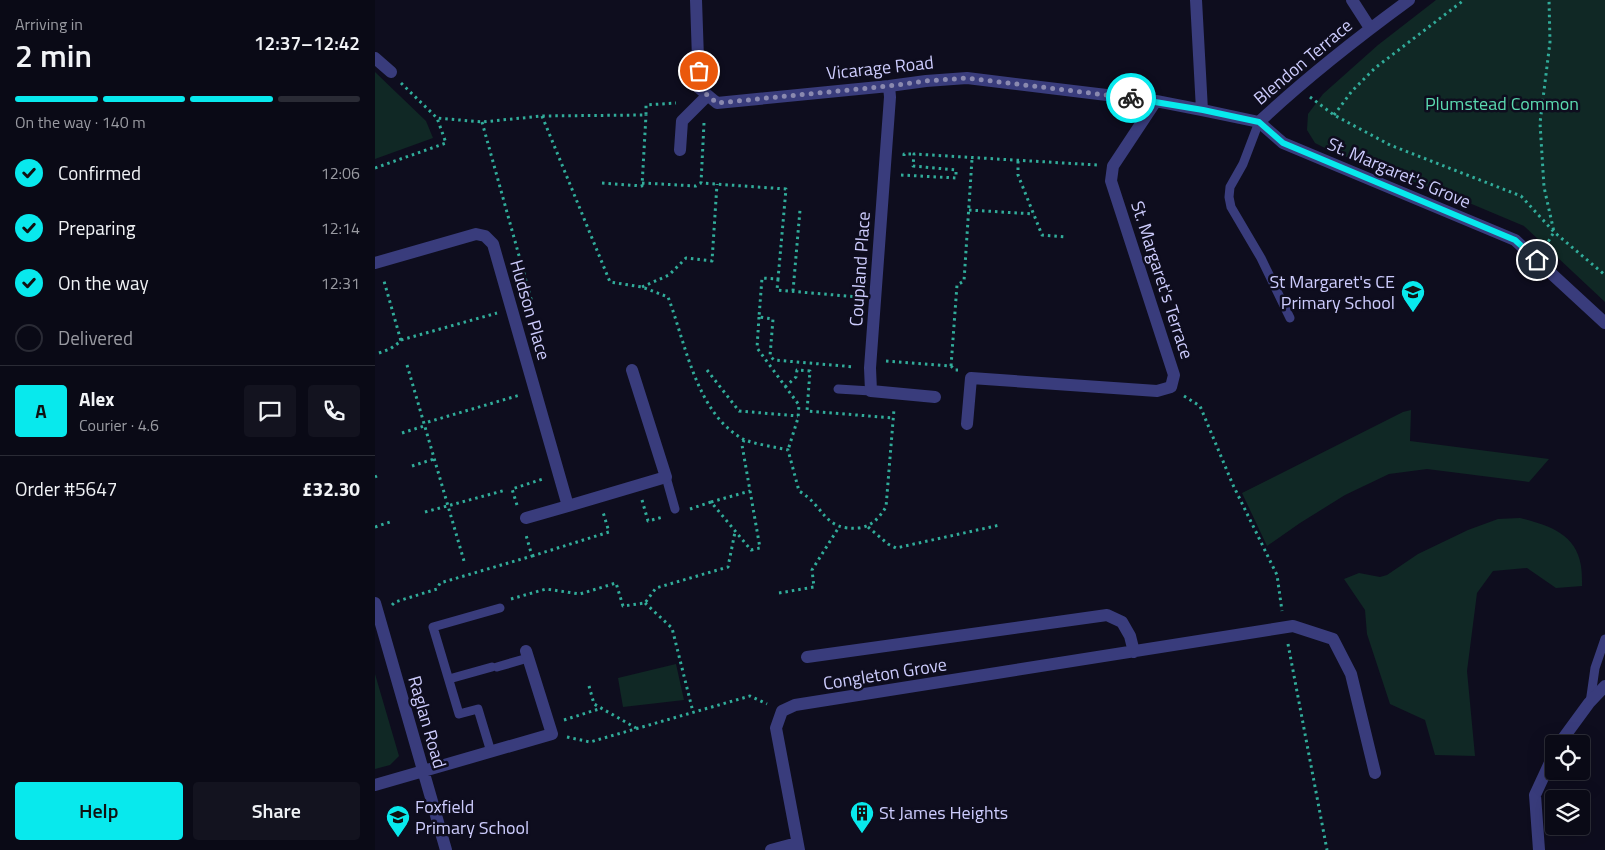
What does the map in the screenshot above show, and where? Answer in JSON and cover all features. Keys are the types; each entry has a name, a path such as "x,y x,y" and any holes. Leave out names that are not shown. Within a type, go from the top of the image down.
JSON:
{"street":[{"path":"680,150 682,121 707,96 699,88 696,0"},
{"path":"1196,0 1203,110"},
{"name":"Blendon Terrace","path":"1352,0 1370,28"},
{"name":"Blendon Terrace","path":"1259,122 1297,87 1370,28 1409,0"},
{"path":"375,58 391,72"},
{"name":"Vicarage Road","path":"707,96 717,103 967,78 1156,101"},
{"name":"Coupland Place","path":"871,391 875,298 890,97 889,86"},
{"path":"1113,166 1156,101"},
{"name":"St. Margaret's Grove","path":"1156,101 1259,122 1283,143 1515,240 1605,323"},
{"name":"St. Margaret's Terrace","path":"971,378 1157,391 1171,387 1174,375 1111,181 1113,166"},
{"name":"Hudson Place","path":"375,262 476,234 485,236 493,244 568,506"},
{"path":"523,520 665,477 633,370"},
{"path":"967,424 971,378"},
{"path":"871,391 935,397"},
{"name":"Raglan Road","path":"375,603 446,850"},
{"name":"Congleton Grove","path":"807,657 1107,615 1122,622 1130,636 1134,652"},
{"path":"1289,627 1333,638 1351,674 1375,773"},
{"name":"Congleton Grove","path":"782,711 795,705 1289,627"},
{"path":"375,785 552,734 527,654"},
{"path":"1566,735 1589,703 1605,686"},
{"path":"771,850 798,846 776,728 782,711"},
{"path":"1539,850 1535,795 1545,773"}],"lane":[{"path":"1259,122 1243,164 1230,187 1229,196 1231,207 1261,258 1290,318"},
{"path":"838,389 871,391"},
{"path":"665,477 675,509"},
{"path":"491,752 478,709 459,714 433,627 498,609"},
{"path":"1589,703 1595,668 1605,639"},
{"path":"449,679 495,667 527,654"}],"path":[{"path":"1334,116 1352,91 1375,68 1464,0"},
{"path":"1537,260 1554,232 1544,187 1540,123 1550,42 1549,0"},
{"path":"375,168 446,143 437,118 391,72"},
{"path":"1297,87 1334,116 1390,145 1521,196 1554,232 1604,274"},
{"path":"602,183 642,186 646,105 679,102 694,109 705,124 701,183"},
{"path":"437,118 482,122 543,116 646,115"},
{"path":"543,116 611,282 642,287 668,297 687,358 709,407 724,424 744,440 788,450"},
{"path":"482,122 521,263"},
{"path":"904,161 904,154 914,154 1113,166"},
{"path":"885,175 956,178 956,170 913,166 914,154"},
{"path":"951,366 957,285 964,281 972,158"},
{"path":"1018,161 1018,175 1043,235 1066,237"},
{"path":"904,168 904,175"},
{"path":"642,183 696,186 701,183 786,189 777,290 875,298"},
{"path":"642,287 669,275 686,258 712,261 717,184"},
{"path":"793,292 799,210"},
{"path":"969,210 1034,214"},
{"path":"778,280 763,278 757,348 799,406 788,450 799,491 807,496 830,522 839,527 868,527 881,516 886,507 895,394"},
{"path":"384,281 401,340"},
{"path":"379,353 390,349 401,340 511,309"},
{"path":"759,317 773,318 770,356 775,360 951,366 971,378"},
{"path":"407,366 464,561"},
{"path":"707,370 739,411 798,416"},
{"path":"1171,387 1200,406 1233,484 1277,576 1289,627 1327,850"},
{"path":"428,422 535,391"},
{"path":"402,433 425,426"},
{"path":"744,440 742,445 760,548"},
{"path":"412,466 434,460"},
{"path":"532,556 513,489 558,474"},
{"path":"425,512 505,490"},
{"path":"711,502 750,491"},
{"path":"379,616 395,602 437,589 440,583 609,532 599,497"},
{"path":"375,527 390,522"},
{"path":"868,527 888,544 897,548 999,525"},
{"path":"779,593 814,587 812,570 839,527"},
{"path":"498,609 501,602 546,589 580,594 616,583 623,606 645,603 656,588 728,568 735,531"},
{"path":"645,603 672,628 693,712"},
{"path":"589,686 595,704 637,728"},
{"path":"552,734 590,742 750,696 782,711"},
{"path":"563,720 602,708"}],"green space":[{"name":"Plumstead Common","path":"1436,0 1605,0 1605,302 1524,226 1455,197 1333,152 1315,143 1307,130 1308,114 1323,94 1378,45"},
{"path":"375,72 426,121 433,138 375,159"},
{"path":"1411,410 1410,441 1549,459 1529,482 1427,469 1389,474 1345,495 1267,546 1242,493 1403,412"},
{"path":"1520,518 1550,528 1567,538 1578,555 1581,566 1582,586 1556,588 1527,568 1493,571 1477,593 1467,671 1475,756 1435,755 1425,720 1390,704 1367,634 1365,610 1344,579 1359,573 1380,577 1387,575 1418,554 1468,530 1498,519"},
{"path":"676,664 684,700 623,707 618,678"},
{"path":"375,674 399,756 390,765 375,769"}],"way so far":[{"path":"699,71 699,88 717,103 967,78 1131,98"}],"place":[{"name":"St Margaret's CE Primary School","path":"1413,313"},
{"name":"St James Heights","path":"862,834"},
{"name":"Foxfield Primary School","path":"398,838"}],"route":[{"path":"1131,98 1156,101 1259,122 1283,143 1515,240 1537,260"}]}
